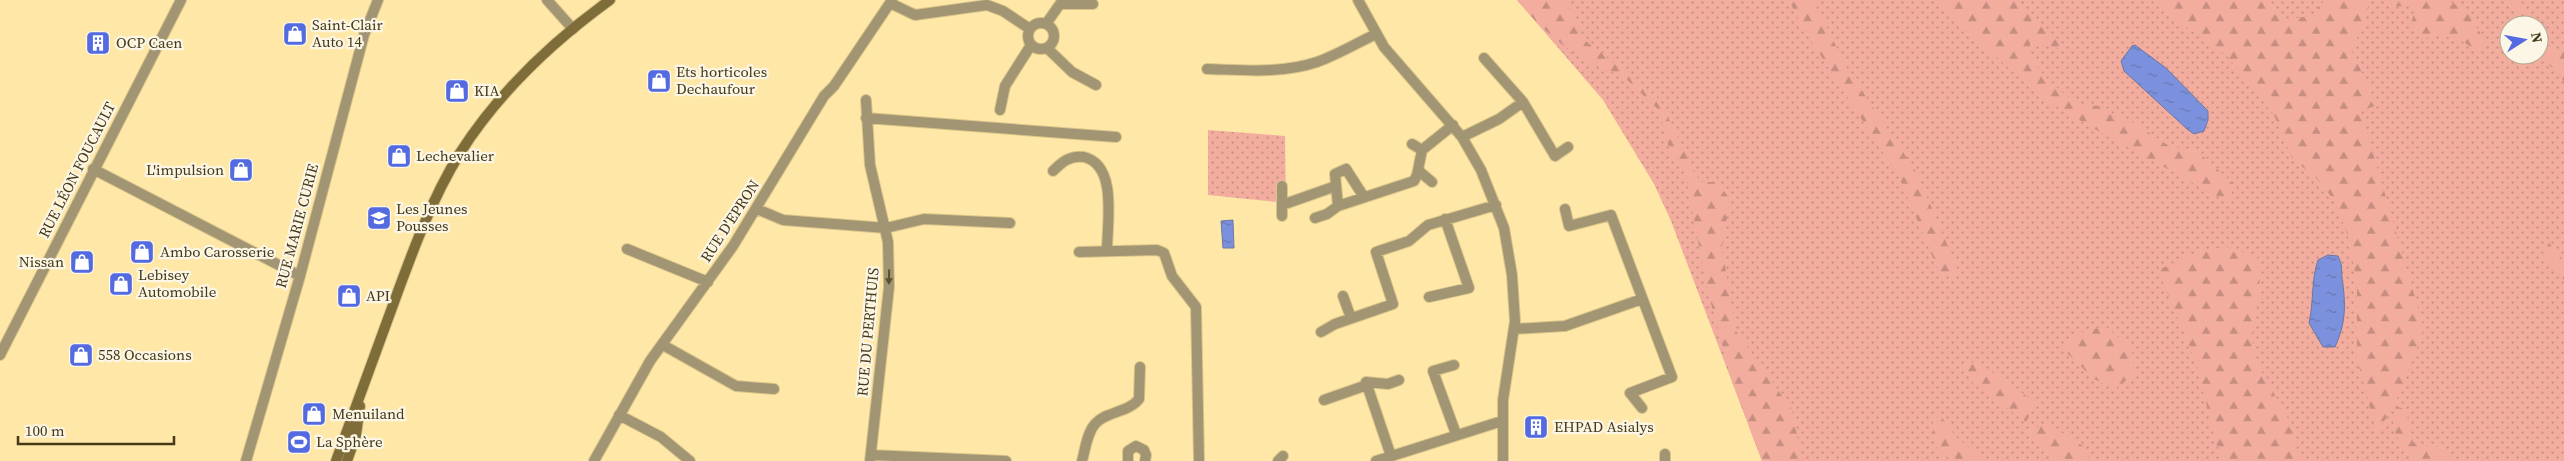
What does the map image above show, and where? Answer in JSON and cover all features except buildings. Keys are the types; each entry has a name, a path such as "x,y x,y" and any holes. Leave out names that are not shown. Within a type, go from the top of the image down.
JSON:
{"main road":[{"path":"336,461 412,252 442,187 460,154 505,93 573,29 610,0"},
{"path":"347,461 356,435 363,386"}],"street":[{"name":"RUE LÉON FOUCAULT","path":"0,355 93,169 182,0"},
{"name":"RUE MARIE CURIE","path":"246,461 300,276 364,35 378,0"},
{"path":"547,0 559,11 573,29"},
{"path":"1358,0 1376,34 1416,85 1436,104 1462,137 1481,170 1496,205 1509,251 1515,300 1514,329 1503,400 1503,461"},
{"path":"891,1 915,16 966,4 982,4 1002,11 1030,29"},
{"name":"RUE D'EPRON","path":"594,461 650,361 708,282 756,209 819,103 834,86 891,1"},
{"path":"1046,24 1060,4 1093,4"},
{"path":"1035,24 1046,24 1054,34 1053,42 1047,48 1039,49 1031,45 1028,37 1030,29 1035,24"},
{"path":"1207,69 1271,70 1299,67 1319,62 1376,34"},
{"path":"1000,110 1005,86 1031,45"},
{"path":"1047,48 1072,72 1096,85"},
{"path":"1484,58 1523,102 1555,156 1568,147"},
{"name":"RUE DU PERTHUIS","path":"866,100 870,164 886,228 890,261 889,287 871,458"},
{"path":"1462,137 1499,119 1523,102"},
{"path":"866,118 1116,137"},
{"path":"1315,218 1327,214 1338,206 1414,181 1422,150 1453,125"},
{"path":"1412,144 1422,150"},
{"path":"1053,171 1064,160 1079,156 1092,159 1100,165 1107,182 1106,251"},
{"path":"93,169 300,276"},
{"path":"1338,206 1335,174 1346,169 1364,198"},
{"path":"1418,171 1432,182"},
{"path":"1282,186 1282,216"},
{"path":"1282,205 1336,186"},
{"path":"1321,332 1351,318 1393,304 1376,252 1408,241 1428,225 1496,205"},
{"path":"756,209 783,220 886,228 924,219 1010,223"},
{"path":"1565,209 1570,226 1611,215 1672,377 1630,393 1642,408"},
{"path":"1429,297 1469,288 1445,219"},
{"path":"627,249 708,282"},
{"path":"1079,252 1158,250 1164,253 1172,276 1196,307 1199,461"},
{"path":"1343,296 1351,318"},
{"path":"1514,329 1565,326 1642,299"},
{"path":"663,345 736,386 774,390"},
{"path":"1454,365 1434,371 1456,434"},
{"path":"1082,461 1091,430 1096,423 1126,409 1139,399 1140,368"},
{"path":"1324,400 1367,385 1366,382 1388,384 1399,380"},
{"path":"1367,385 1391,456"},
{"path":"619,416 661,436 690,461"},
{"path":"1376,461 1456,434 1502,421"},
{"path":"1128,461 1128,451 1136,446 1144,450 1147,460"},
{"path":"871,458 1006,461"}],"green space":[{"path":"1517,0 2564,0 2564,461 1762,461 1671,221 1654,184 1603,100"},
{"path":"1517,0 1562,0 1574,12 1582,38 1659,99 1700,182 1717,182 1730,199 1722,247 1736,331 1792,410 1802,461 1762,461 1733,384 1707,289 1684,165 1670,152 1659,110 1624,77 1593,64 1564,46 1539,25"},
{"path":"1789,0 1813,0 1848,70 1917,173 1960,275 1941,277 1900,179 1801,25"},
{"path":"1933,0 2016,0 2066,49 2030,44 2031,57 2044,76 2077,105 2104,106 2110,112 2136,124 2169,146 2197,151 2235,185 2228,202 2091,127 2041,97"},
{"path":"2161,0 2274,0 2271,3 2285,19 2311,16 2325,0 2370,0 2364,25 2351,49 2377,105 2361,111 2424,329 2401,391 2377,434 2357,359 2357,283 2348,236 2334,200 2317,179 2292,158 2274,115 2227,56 2157,6"},
{"path":"2390,0 2448,0 2470,13 2484,41 2480,53 2454,38 2441,36 2425,38 2411,26 2415,7 2393,6"},
{"path":"2510,0 2520,0 2528,15 2518,15"},
{"path":"2549,46 2561,52 2564,48 2564,82 2558,72 2549,65"},
{"path":"1208,130 1285,136 1286,203 1208,195"},
{"path":"2549,243 2564,261 2564,280 2543,253"},
{"path":"2227,247 2258,257 2260,290 2252,334 2254,358 2292,426 2300,461 2223,461 2215,440 2196,362 2158,270 2200,251"},
{"path":"2105,326 2132,349 2134,374 2115,389 2094,379 2063,349 2073,335"},
{"path":"1976,361 2035,402 2026,422 1973,383 1963,367"},
{"path":"2396,406 2406,410 2413,442 2424,447 2439,447 2452,461 2413,461 2394,431 2393,424"},
{"path":"1940,415 1956,437 1985,461 1952,459 1939,451 1933,434 1933,420"},
{"path":"2047,423 2086,448 2089,461 2057,461 2029,431"}],"water":[{"path":"2135,45 2166,68 2208,111 2208,120 2204,131 2194,134 2187,129 2124,71 2121,61 2132,46"},
{"path":"1233,220 1234,248 1223,248 1221,221"},
{"path":"2328,255 2338,256 2342,267 2344,313 2339,338 2335,347 2323,347 2309,323 2313,283 2318,260"}],"place":[{"name":"Saint-Clair Auto 14","path":"295,34"},
{"name":"OCP Caen","path":"98,43"},
{"name":"Ets horticoles Dechaufour","path":"659,81"},
{"name":"KIA","path":"457,91"},
{"name":"Lechevalier","path":"399,156"},
{"name":"L'impulsion","path":"241,170"},
{"name":"Les Jeunes Pousses","path":"379,218"},
{"name":"Ambo Carosserie","path":"142,252"},
{"name":"Nissan","path":"82,262"},
{"name":"Lebisey Automobile","path":"121,284"},
{"name":"API","path":"349,296"},
{"name":"558 Occasions","path":"81,355"},
{"name":"Menuiland","path":"314,414"},
{"name":"EHPAD Asialys","path":"1536,427"},
{"name":"La Sphère","path":"299,442"}]}
